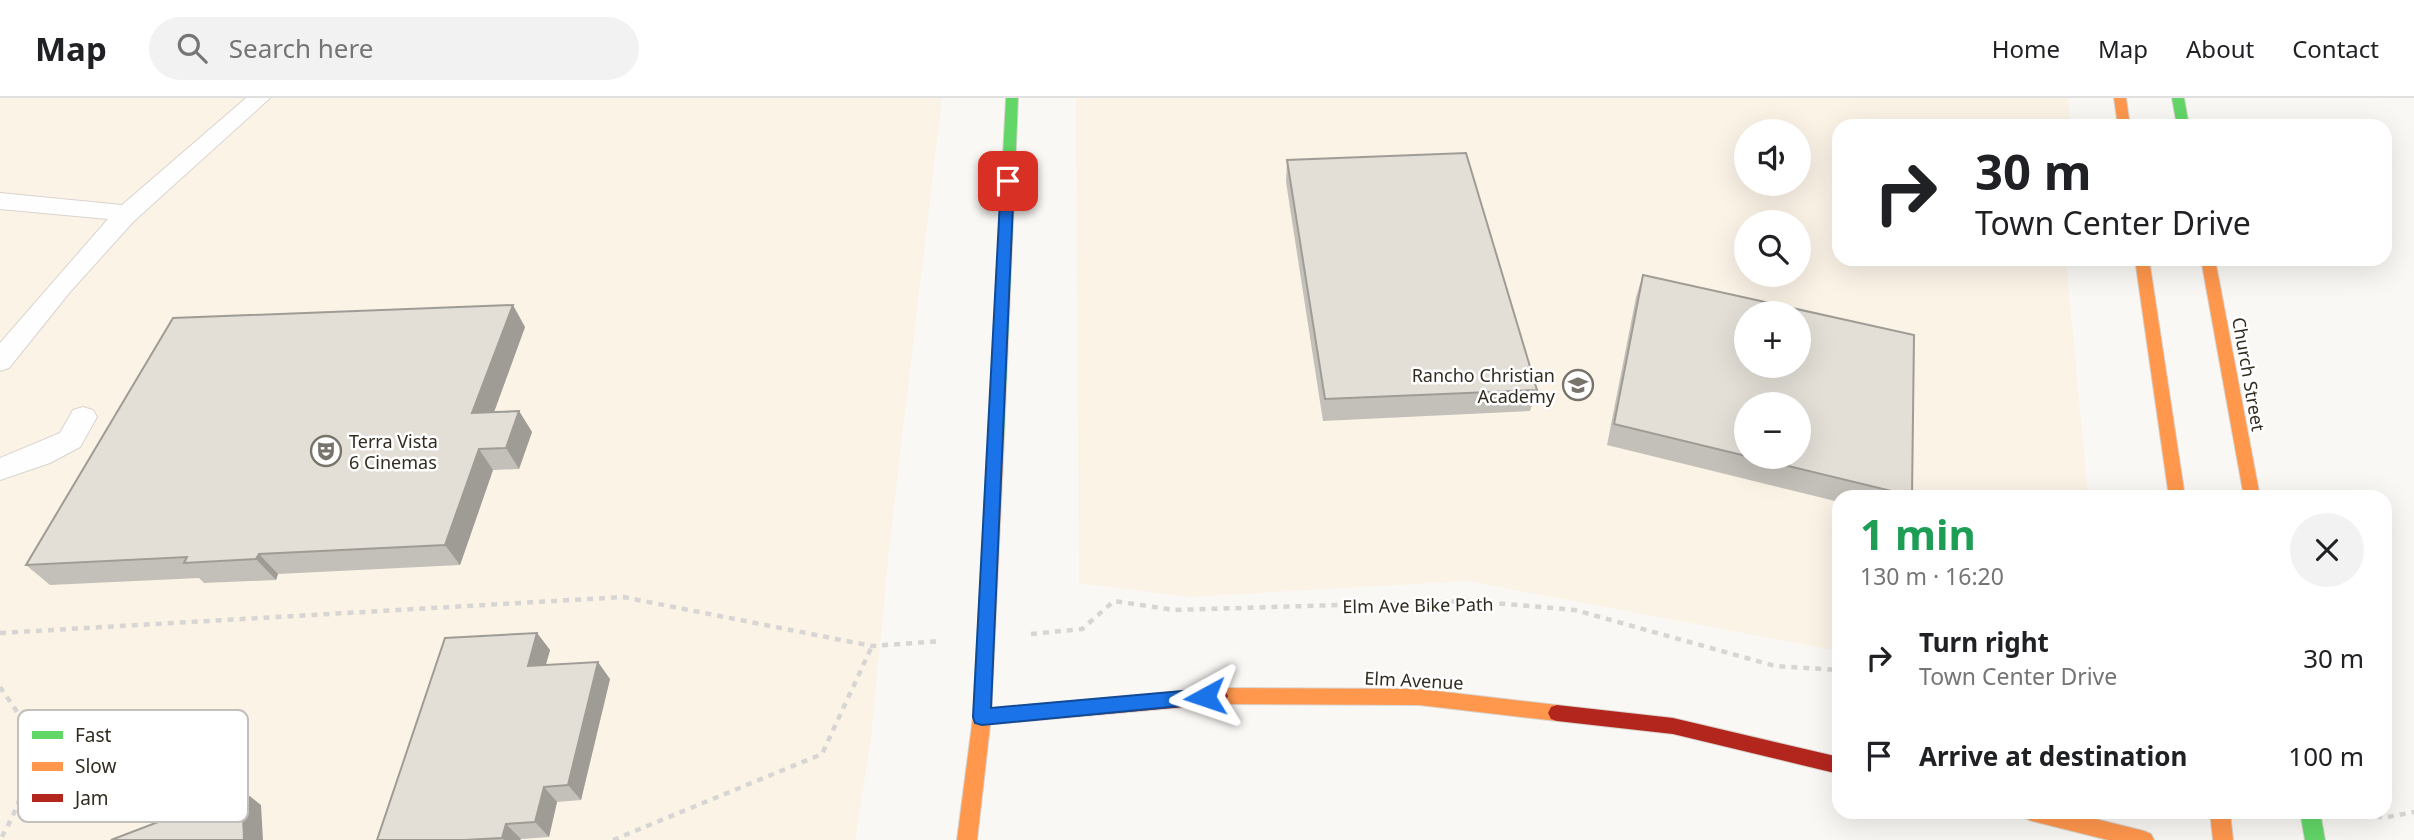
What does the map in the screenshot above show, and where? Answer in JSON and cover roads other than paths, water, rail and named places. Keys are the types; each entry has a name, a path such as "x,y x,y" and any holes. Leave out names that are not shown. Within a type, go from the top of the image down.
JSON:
{"street":[{"path":"967,840 982,717 1012,98"},
{"path":"2120,98 2123,119"},
{"path":"2178,98 2182,119"},
{"path":"2143,266 2177,490"},
{"name":"Church Street","path":"2209,266 2251,490"},
{"name":"Elm Avenue","path":"982,717 1229,695 1419,697 1673,726 1832,764"},
{"path":"2060,819 2144,840"},
{"path":"2221,819 2223,840"},
{"path":"2311,819 2315,840"}],"lane":[{"path":"0,361 47,300 127,214 195,151 259,98"},
{"path":"0,201 127,214"},
{"path":"0,469 40,455 70,440 83,417"}],"place":[{"name":"Rancho Christian Academy","path":"1578,385"},
{"name":"Terra Vista 6 Cinemas","path":"326,451"}]}
